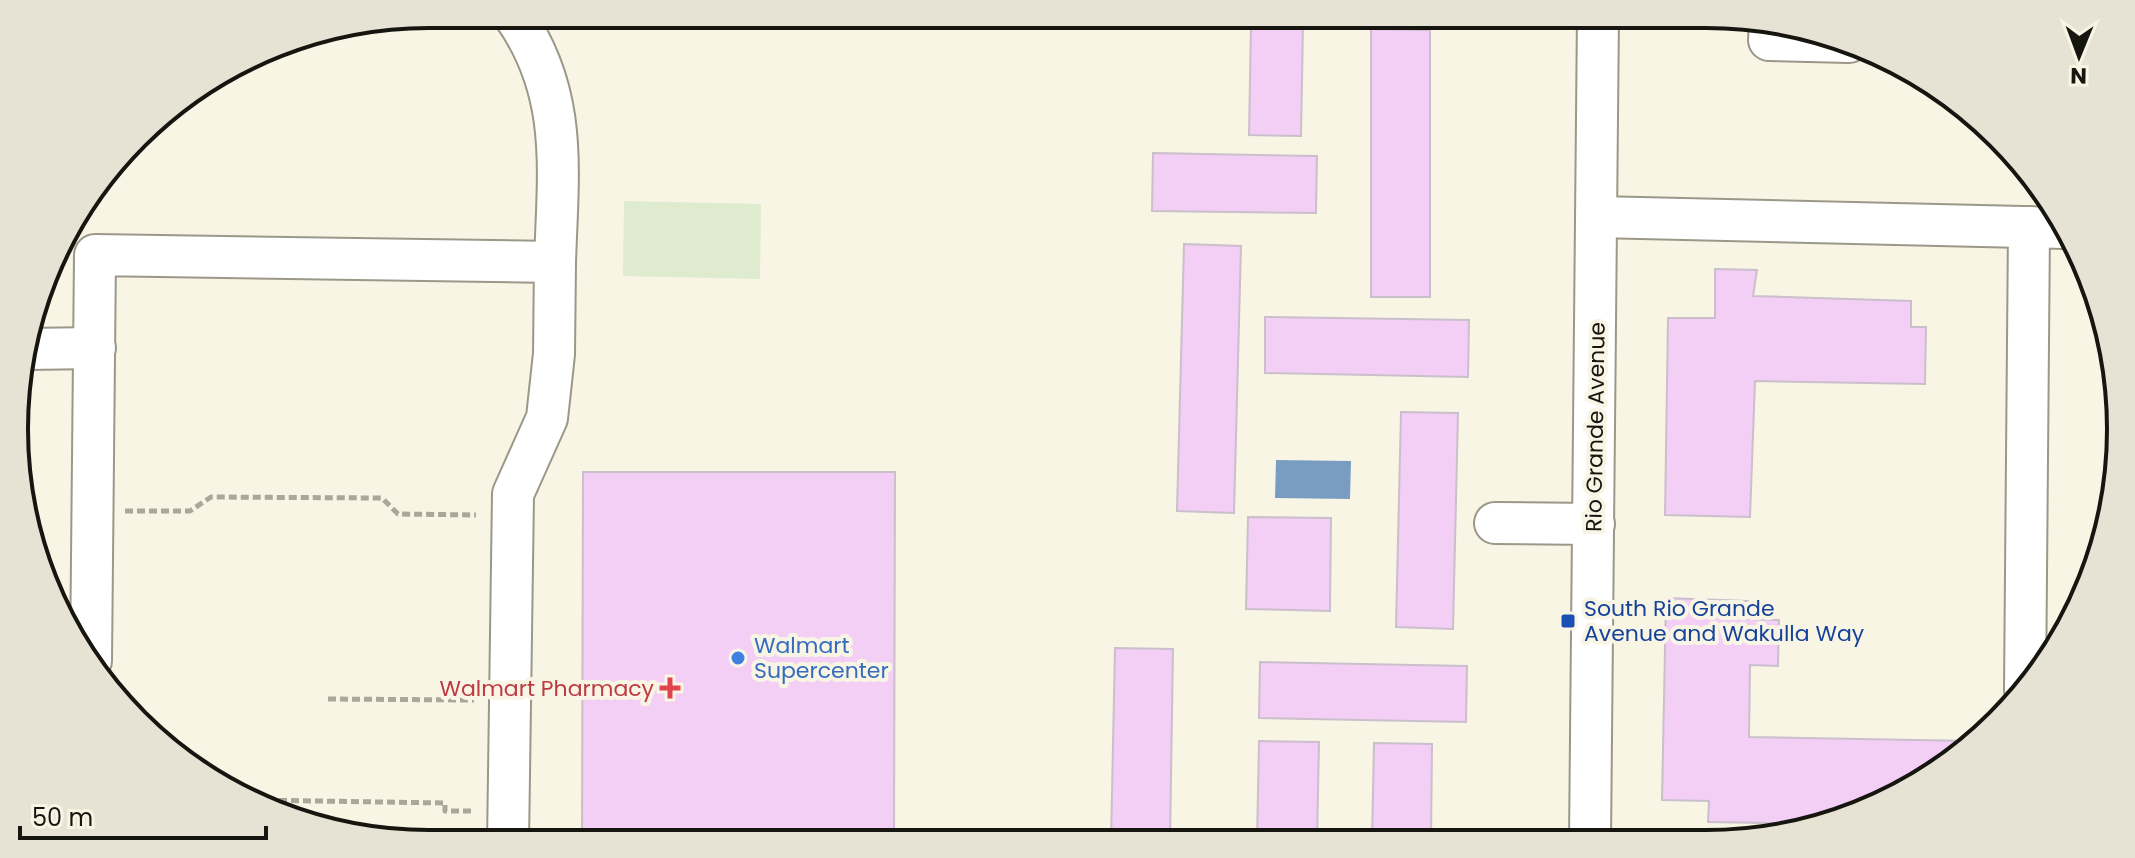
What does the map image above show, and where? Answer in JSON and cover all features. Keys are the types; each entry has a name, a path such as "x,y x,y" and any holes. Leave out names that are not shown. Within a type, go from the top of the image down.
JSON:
{"street":[{"path":"508,830 513,494 547,418 554,354 559,135 548,78 521,28"},
{"name":"Rio Grande Avenue","path":"1590,830 1598,28"},
{"path":"1769,33 1769,40 1805,41"},
{"path":"1597,217 2047,228 2026,670"},
{"path":"89,641 95,255 555,262"},
{"path":"36,349 95,348"},
{"path":"1495,523 1594,524"}],"path":[{"path":"92,510 190,511 211,497 382,498 398,514 485,515"},
{"path":"328,699 483,700"},
{"path":"279,800 445,803 445,811 481,811"}],"green space":[{"path":"624,201 761,204 760,279 623,276"}],"water":[{"path":"1276,460 1351,461 1350,499 1275,498"}],"building":[{"path":"1251,28 1303,28 1301,136 1249,135"},
{"path":"1371,29 1430,30 1430,297 1371,297"},
{"path":"1153,153 1317,156 1316,213 1152,211"},
{"path":"1184,244 1241,246 1234,513 1177,511"},
{"path":"1715,269 1757,270 1753,296 1911,301 1911,327 1926,327 1925,384 1755,381 1750,517 1665,515 1668,318 1715,318"},
{"path":"1265,317 1469,320 1468,377 1265,373"},
{"path":"1401,412 1458,413 1453,629 1396,627"},
{"name":"Walmart Supercenter","path":"583,472 895,472 894,830 582,830"},
{"path":"1248,517 1331,518 1330,611 1246,609"},
{"path":"1666,598 1748,601 1748,619 1779,620 1778,666 1750,665 1749,737 1957,741 1883,789 1835,809 1784,822 1708,822 1709,801 1662,800"},
{"path":"1115,648 1173,649 1170,830 1111,830"},
{"path":"1260,662 1467,666 1466,722 1259,718"},
{"path":"1259,741 1319,742 1317,830 1257,830"},
{"path":"1374,743 1432,744 1431,830 1372,830"}],"place":[{"name":"South Rio Grande Avenue and Wakulla Way","path":"1568,621"},
{"name":"Walmart Supercenter","path":"738,658"},
{"name":"Walmart Pharmacy","path":"670,688"}]}
